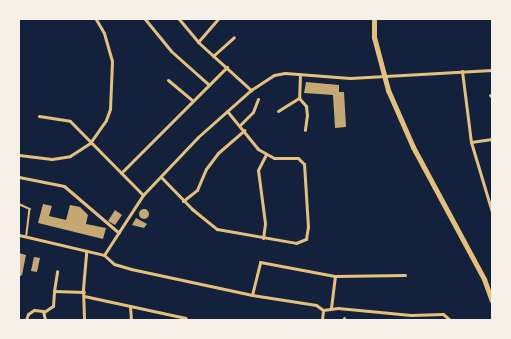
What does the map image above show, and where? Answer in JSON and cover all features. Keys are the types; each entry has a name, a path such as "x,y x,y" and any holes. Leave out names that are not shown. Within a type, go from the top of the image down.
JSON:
{"main road":[{"path":"374,19 374,37 388,90 413,147 484,279 492,301"}],"street":[{"path":"19,155 62,158 78,152 90,142 106,120 110,109 112,61 104,33 96,19"},
{"path":"145,19 171,51 209,85"},
{"path":"179,19 198,42 251,90"},
{"path":"198,42 218,19"},
{"path":"213,56 234,37"},
{"path":"121,173 192,100 227,67"},
{"path":"104,255 143,195 227,111 251,90 274,75 300,74 350,78 492,70"},
{"path":"462,71 471,142 492,212"},
{"path":"300,74 299,98 306,106 305,130"},
{"path":"168,80 192,100"},
{"path":"278,112 299,98"},
{"path":"240,125 254,112 258,99"},
{"path":"161,177 183,200 217,229 296,243 306,239 308,227 304,164 298,158 274,158 258,149 240,125 227,111"},
{"path":"39,116 70,121 143,195"},
{"path":"183,200 196,190 206,168 218,153 244,130"},
{"path":"471,142 492,139"},
{"path":"263,238 265,223 258,170 266,154"},
{"path":"19,177 64,186 119,233"},
{"path":"19,235 104,255 108,261 119,266 252,295 316,305 322,310"},
{"path":"84,320 86,251"},
{"path":"252,295 260,262 335,276 405,275"},
{"path":"26,320 28,314 34,310 44,312 53,306 57,271"},
{"path":"331,308 335,276"},
{"path":"54,291 84,290"},
{"path":"84,296 186,318"},
{"path":"130,306 130,320"},
{"path":"322,310 331,308 399,315 447,316 450,320"},
{"path":"322,310 322,320"},
{"path":"44,312 45,320"}],"lane":[{"path":"19,204 30,209 26,236"}],"building":[{"path":"306,82 339,85 339,92 344,92 346,127 335,128 333,95 304,93"},
{"path":"43,204 52,206 49,216 66,220 70,205 80,207 88,215 86,224 106,228 103,239 38,223"},
{"path":"142,209 146,209 148,210 148,218 142,219 139,216 139,212"},
{"path":"115,210 122,215 115,225 108,221"},
{"path":"136,218 147,224 144,228 132,225"},
{"path":"19,253 26,255 22,275 19,277"},
{"path":"34,257 40,258 37,272 31,271"}]}
